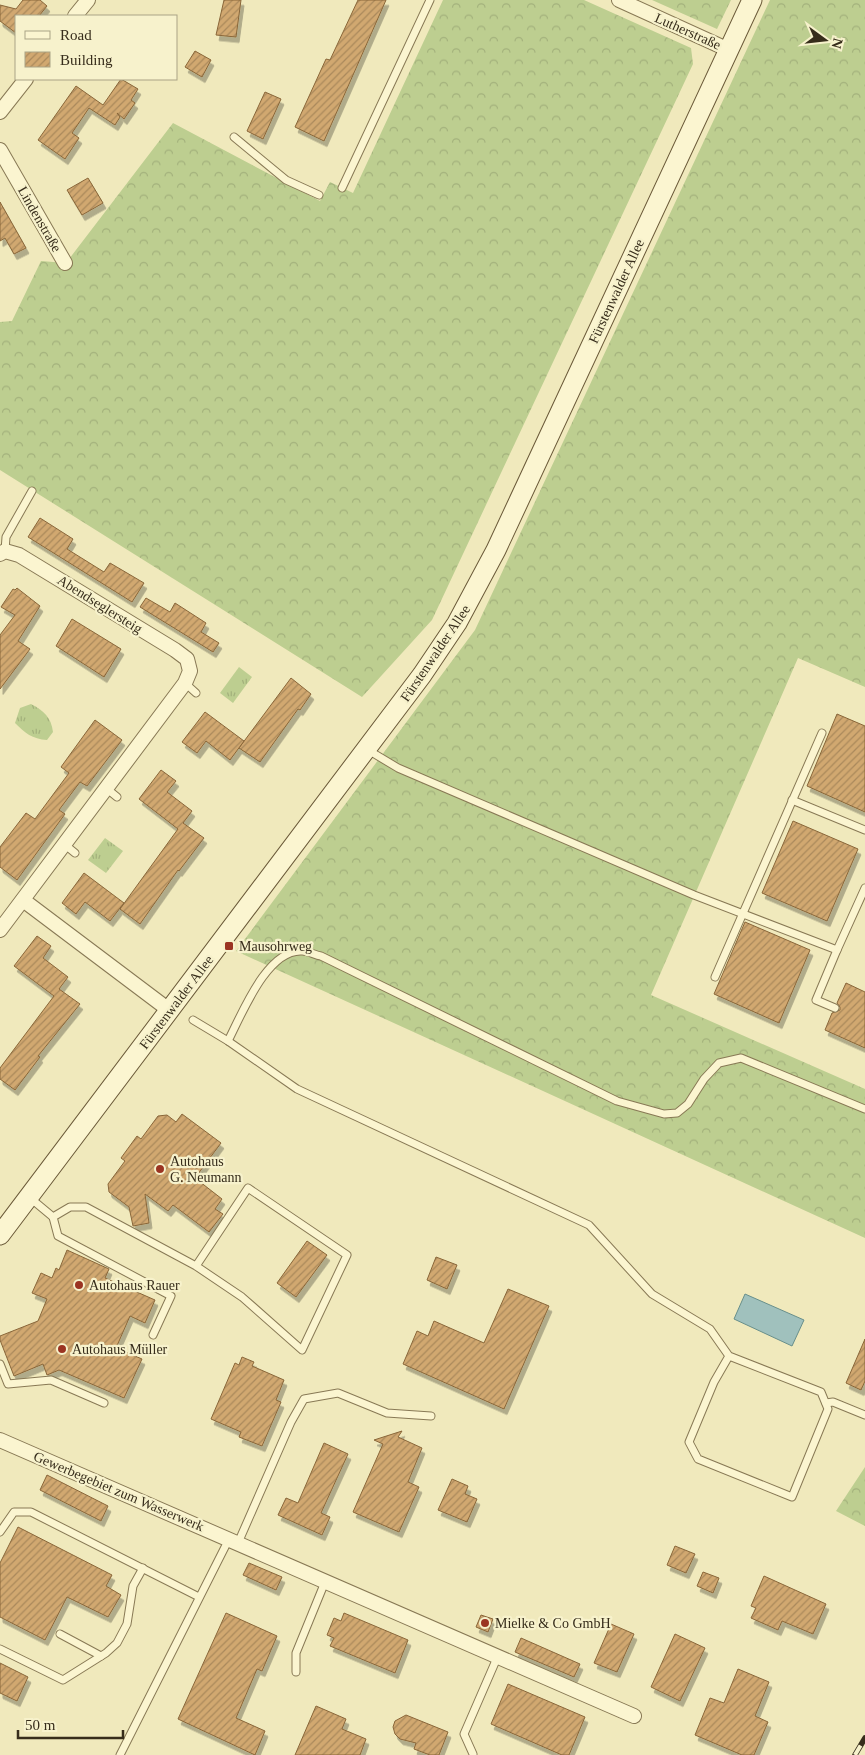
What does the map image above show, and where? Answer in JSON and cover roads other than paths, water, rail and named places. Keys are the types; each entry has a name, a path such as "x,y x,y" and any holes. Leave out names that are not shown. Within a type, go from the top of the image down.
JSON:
{"main road":[{"name":"Fürstenwalder Allee","path":"0,1234 368,750 422,675 478,587 752,0"}],"street":[{"path":"76,15 88,0"},
{"name":"Lutherstraße","path":"619,0 729,50"},
{"path":"0,112 25,80"},
{"name":"Lindenstraße","path":"0,150 66,263"},
{"name":"Abendseglersteig","path":"2,552 19,555 38,565 175,650 187,659 187,677"},
{"path":"0,930 187,677"},
{"path":"23,900 169,1010"},
{"name":"Gewerbegebiet zum Wasserwerk","path":"0,1440 497,1658 634,1716"}],"lane":[{"path":"342,188 430,0"},
{"path":"234,137 286,180 319,195"},
{"path":"2,552 6,537 32,491"},
{"path":"187,677 196,693"},
{"path":"715,977 741,913 822,733"},
{"path":"368,750 398,768 694,896 838,950"},
{"path":"106,788 118,797"},
{"path":"792,800 865,830"},
{"path":"64,844 75,853"},
{"path":"835,1008 816,1000 864,890"},
{"path":"228,1041 260,981 278,958 302,950 321,956 617,1101 664,1114 677,1113 688,1104 718,1063 741,1058 865,1109"},
{"path":"193,1020 228,1041 297,1089 589,1225 652,1294 710,1329 729,1356 821,1392 828,1409 792,1497 698,1460 689,1442 714,1382 729,1356"},
{"path":"53,1217 70,1207 86,1207 196,1266 242,1297 302,1350 347,1255 248,1188 196,1266"},
{"path":"28,1197 53,1217 58,1236 171,1296 153,1335"},
{"path":"0,1364 8,1384 51,1380 104,1403"},
{"path":"120,1755 200,1597 233,1541 290,1422 304,1399 338,1393 387,1414 432,1416"},
{"path":"826,1403 833,1402 865,1415"},
{"path":"0,1532 14,1512 30,1512 200,1597"},
{"path":"0,1649 63,1680 101,1656 116,1643 127,1624 133,1586 143,1568"},
{"path":"296,1672 296,1653 325,1582"},
{"path":"60,1634 101,1656"},
{"path":"473,1754 464,1734 497,1658"}],"water":[{"path":"745,1294 804,1320 792,1346 734,1319"}],"railway":[{"path":"855,1755 865,1738"}],"place":[{"name":"Mausohrweg","path":"229,946"},
{"name":"Autohaus G. Neumann","path":"160,1169"},
{"name":"Autohaus Rauer","path":"79,1285"},
{"name":"Autohaus Müller","path":"62,1349"},
{"name":"Mielke & Co GmbH","path":"485,1623"}]}
